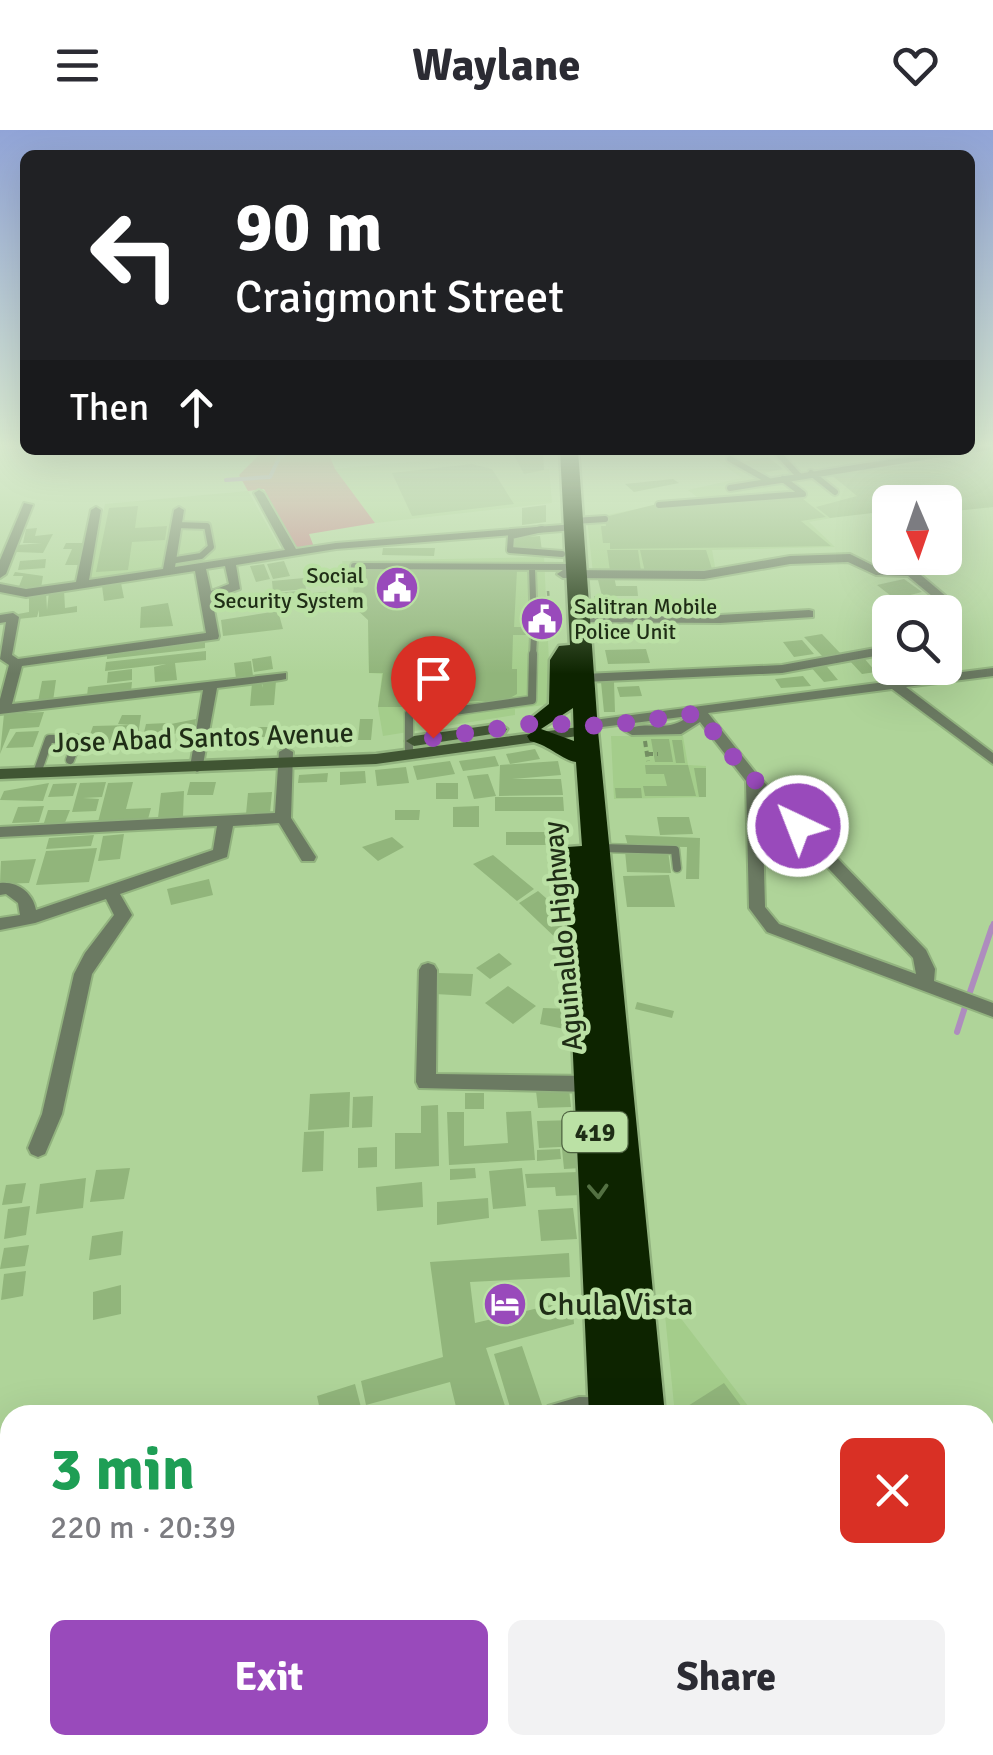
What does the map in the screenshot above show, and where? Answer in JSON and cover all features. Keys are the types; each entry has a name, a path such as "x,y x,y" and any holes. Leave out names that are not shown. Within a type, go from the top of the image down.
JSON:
{"highway":[{"name":"Aguinaldo Highway","path":"564,523 567,651 588,848 630,1405"},
{"name":"Aguinaldo Highway","path":"565,571 581,618 584,678 578,733"},
{"path":"567,651 561,660 561,706 538,730 560,741 578,733"},
{"name":"Aguinaldo Highway","path":"588,848 592,1084 630,1405"}],"main road":[{"name":"Jose Abad Santos Avenue","path":"0,763 40,767 286,758 408,749 538,730"},
{"name":"Jose Abad Santos Avenue","path":"0,774 70,760 198,760"}],"street":[{"path":"0,574 21,523"},
{"path":"82,584 94,523"},
{"path":"276,523 293,554"},
{"path":"169,567 176,524"},
{"path":"0,588 26,592 169,567 200,567 564,526"},
{"path":"565,571 704,575 790,560 850,558 876,570 911,573 938,595"},
{"path":"206,597 236,586 230,563"},
{"path":"0,619 13,618 5,657 16,663 212,636 200,567"},
{"path":"581,618 720,620 809,614"},
{"path":"584,678 782,669 872,653"},
{"path":"16,663 2,710 281,676"},
{"path":"578,733 681,730 700,713 853,688 976,677 993,672"},
{"path":"976,677 993,690"},
{"path":"198,760 212,684"},
{"path":"896,686 993,760"},
{"path":"700,713 754,780 920,955 926,969 924,984"},
{"path":"286,758 283,818 308,857"},
{"path":"754,780 757,908 762,920 993,1010"},
{"path":"0,832 283,818"},
{"path":"0,924 29,919 222,853 226,822"},
{"path":"0,889 9,888 26,900 29,919"},
{"path":"38,1148 52,1114 83,974 91,955 116,930 123,914 110,890"},
{"path":"428,970 426,1082 592,1084"}],"lane":[{"path":"565,571 510,550 509,538 583,523"},
{"path":"169,567 201,556 211,547 207,526 176,524"},
{"path":"354,566 565,571"},
{"path":"518,567 565,571"},
{"path":"447,712 532,700 532,568"},
{"path":"408,749 410,714 426,714"},
{"path":"588,848 674,850 678,868"}],"path":[{"path":"549,602 565,571"},
{"path":"644,739 648,762"},
{"path":"647,754 658,754"}],"shaded area":[{"path":"100,523 266,523 281,550 87,579"},
{"path":"281,523 375,523 309,534 314,547 295,550"},
{"path":"587,523 810,523 835,547 712,550 716,572 593,573"},
{"path":"544,557 551,704 515,709 515,715 383,736 378,707 382,674 369,673 368,620 351,604 342,561"},
{"path":"611,736 683,736 688,765 706,766 706,797 614,799"},
{"path":"663,1295 747,1405 674,1405"}],"building":[{"path":"106,523 136,523 135,528 167,526 165,540 132,542 128,570 96,572"},
{"path":"606,523 803,523 831,546 610,549 610,543 603,543 601,526"},
{"path":"37,528 35,536 53,534 43,553 16,552 18,545 42,543 23,543 26,529"},
{"path":"540,536 542,551 513,552 512,538"},
{"path":"66,543 85,543 80,565 65,565 72,549 63,549"},
{"path":"383,548 435,548 434,556 382,555"},
{"path":"607,550 638,550 641,571 610,571"},
{"path":"640,550 706,550 713,572 645,572"},
{"path":"46,559 45,568 18,570 20,561"},
{"path":"284,561 290,576 273,579 267,564"},
{"path":"264,564 270,579 256,582 250,566"},
{"path":"357,570 517,570 514,627 548,627 548,635 513,635 512,669 517,669 517,694 505,701 448,701 446,726 425,726 426,707 378,707 383,673 369,673 368,620 351,604"},
{"path":"15,572 43,576 41,588 18,589 23,576 13,576"},
{"path":"597,576 614,576 616,586 637,586 638,596 611,596 614,619 597,619 594,596 602,596"},
{"path":"304,578 306,589 273,592 272,581"},
{"path":"904,579 922,592 890,595 877,585"},
{"path":"121,583 124,598 104,601 102,586"},
{"path":"64,590 65,608 77,606 77,612 39,617 39,610 37,617 18,619 18,614 29,612 29,594 46,592 47,610 49,592"},
{"path":"310,590 312,603 276,606 275,593"},
{"path":"334,591 338,606 316,609 313,593"},
{"path":"168,603 173,626 140,628 141,607"},
{"path":"278,611 283,629 223,636 221,620"},
{"path":"822,634 841,654 823,657 804,637"},
{"path":"802,640 814,654 794,657 783,642"},
{"path":"205,641 205,648 107,659 107,652"},
{"path":"646,649 650,663 608,664 605,650"},
{"path":"206,651 206,660 175,663 177,680 155,682 154,667 166,664 105,671 106,662"},
{"path":"271,656 273,669 254,672 252,659"},
{"path":"863,657 872,673 862,674 848,659"},
{"path":"251,661 253,676 236,678 234,663"},
{"path":"824,663 838,680 824,682 809,665"},
{"path":"132,669 132,680 107,683 108,672"},
{"path":"803,676 811,686 781,688 775,679"},
{"path":"56,680 53,701 38,702 42,681"},
{"path":"276,681 274,705 250,706 252,683 261,682 263,688 262,682"},
{"path":"132,682 131,692 87,696 88,687"},
{"path":"601,682 614,682 615,712 604,712"},
{"path":"639,686 642,696 620,697 617,687"},
{"path":"44,712 39,727 10,729 0,754 4,714"},
{"path":"122,715 141,715 137,742 87,744 93,726 132,725 118,724"},
{"path":"196,719 194,733 169,734 171,724"},
{"path":"360,719 373,719 371,740 358,740"},
{"path":"167,723 163,744 141,745 146,724"},
{"path":"242,727 243,737 208,741 207,732"},
{"path":"250,727 281,727 279,737 248,737"},
{"path":"39,731 33,747 6,748 16,732"},
{"path":"651,739 669,739 673,762 655,762"},
{"path":"672,740 682,740 685,763 676,763"},
{"path":"535,749 540,759 510,764 506,754"},
{"path":"495,756 499,766 463,771 459,761"},
{"path":"450,761 455,774 417,780 413,766"},
{"path":"558,761 561,775 512,779 561,779 563,795 499,796 500,765"},
{"path":"645,765 688,765 696,796 645,796 643,786 667,786 664,774 646,774"},
{"path":"406,767 409,783 377,786 375,770"},
{"path":"694,768 706,768 706,797 699,797"},
{"path":"365,771 366,783 340,785 340,772"},
{"path":"328,773 327,782 298,783 299,775"},
{"path":"488,774 496,796 474,799 467,776"},
{"path":"106,782 102,797 83,798 99,799 96,811 72,812 80,783"},
{"path":"133,782 126,809 151,808 148,819 98,822 108,783"},
{"path":"190,782 216,782 213,795 187,795"},
{"path":"49,783 43,801 0,800 4,791"},
{"path":"77,783 73,796 48,797 53,784"},
{"path":"436,783 458,783 458,799 436,799"},
{"path":"615,788 641,788 642,798 616,798"},
{"path":"184,791 183,817 158,818 161,793"},
{"path":"272,792 270,813 246,814 248,793"},
{"path":"495,797 563,797 564,811 495,811"},
{"path":"44,806 39,822 12,823 18,807"},
{"path":"479,806 479,827 453,827 453,807"},
{"path":"48,810 70,810 64,825 43,826"},
{"path":"395,810 420,810 419,820 395,820"},
{"path":"657,817 689,817 693,834 660,835"},
{"path":"506,832 555,832 556,845 506,845"},
{"path":"124,834 120,859 98,861 103,836"},
{"path":"94,835 91,846 46,849 49,838"},
{"path":"625,835 700,838 699,879 686,879 687,847 628,846"},
{"path":"392,837 404,847 378,861 362,847"},
{"path":"97,848 89,882 36,885 46,851"},
{"path":"625,851 668,851 671,873 627,872"},
{"path":"493,855 534,889 517,901 473,864"},
{"path":"36,859 29,883 0,884 1,861"},
{"path":"669,875 675,907 627,907 623,876"},
{"path":"209,879 213,895 171,905 167,889"},
{"path":"538,891 564,914 560,942 519,903"},
{"path":"499,953 512,964 490,979 476,968"},
{"path":"437,973 473,974 471,996 435,994"},
{"path":"508,986 536,1006 513,1024 485,1003"},
{"path":"637,1002 674,1011 672,1018 635,1009"},
{"path":"543,1008 573,1009 574,1031 540,1024"},
{"path":"569,1089 571,1107 538,1108 536,1091"},
{"path":"350,1092 349,1127 308,1130 310,1094"},
{"path":"465,1093 484,1093 484,1109 465,1109"},
{"path":"373,1096 372,1127 352,1128 353,1097"},
{"path":"438,1105 439,1166 395,1169 395,1133 421,1133 421,1106"},
{"path":"531,1111 535,1160 449,1165 447,1112 464,1112 464,1146 508,1143 506,1112"},
{"path":"577,1120 579,1146 539,1148 537,1121"},
{"path":"324,1131 323,1171 302,1172 304,1132"},
{"path":"377,1147 377,1167 358,1168 358,1148"},
{"path":"579,1148 581,1168 564,1169 562,1149"},
{"path":"560,1149 561,1159 537,1161 537,1150"},
{"path":"130,1168 124,1199 90,1202 96,1170"},
{"path":"475,1168 476,1178 450,1180 450,1169"},
{"path":"522,1168 526,1206 493,1209 489,1171"},
{"path":"578,1172 581,1195 556,1196 555,1187 527,1188 525,1174"},
{"path":"86,1178 83,1208 36,1214 40,1184"},
{"path":"422,1182 423,1207 377,1211 376,1187"},
{"path":"26,1183 22,1203 2,1205 6,1185"},
{"path":"488,1198 489,1218 437,1225 437,1202"},
{"path":"30,1206 26,1235 4,1239 8,1209"},
{"path":"573,1208 577,1239 541,1241 538,1210"},
{"path":"123,1231 121,1255 89,1260 92,1236"},
{"path":"29,1245 25,1266 0,1269 4,1248"},
{"path":"569,1253 570,1277 470,1282 475,1323 572,1300 574,1324 486,1348 505,1405 456,1405 450,1382 366,1405 361,1381 443,1357 430,1262"},
{"path":"26,1271 23,1296 1,1300 4,1274"},
{"path":"121,1285 121,1314 93,1320 93,1292"},
{"path":"522,1346 542,1405 509,1405 494,1354"},
{"path":"724,1383 740,1405 689,1405"},
{"path":"355,1384 360,1405 319,1405 317,1396"}],"waterway":[{"path":"991,929 993,923"},
{"path":"970,992 992,927"},
{"path":"957,1032 965,1007"}],"place":[{"name":"Social Security System","path":"397,588"},
{"name":"Salitran Mobile Police Unit","path":"542,619"},
{"name":"Chula Vista","path":"505,1304"}],"route":[{"path":"433,738 537,723 604,726 700,713 725,748 798,826"}]}
